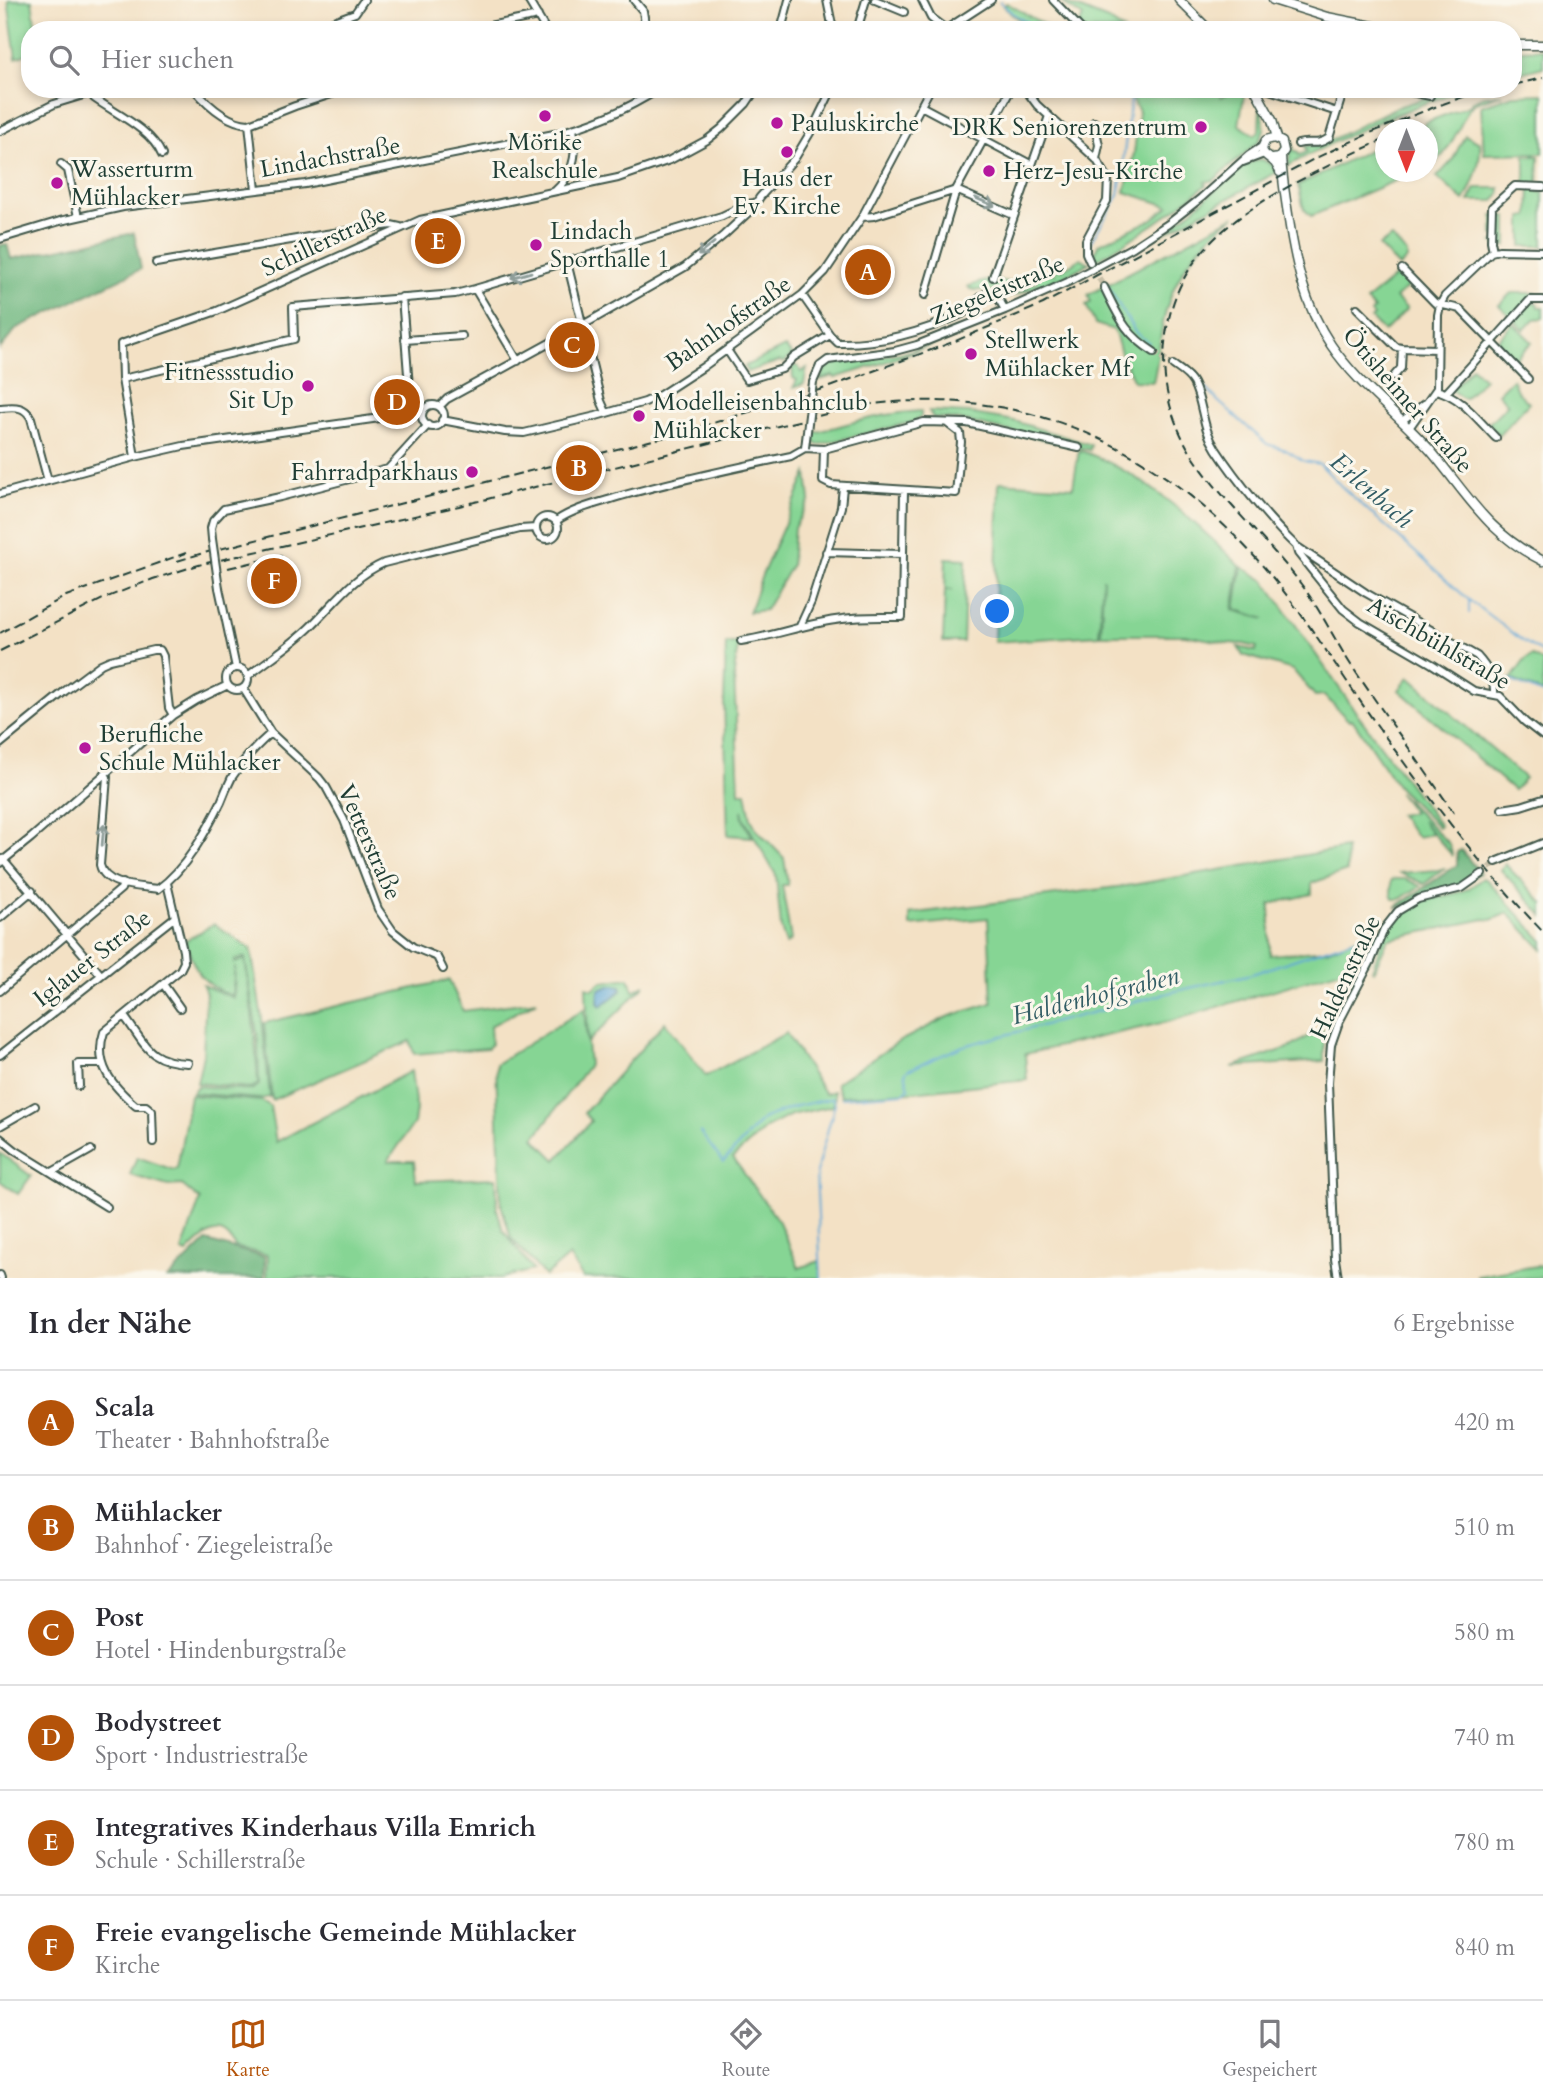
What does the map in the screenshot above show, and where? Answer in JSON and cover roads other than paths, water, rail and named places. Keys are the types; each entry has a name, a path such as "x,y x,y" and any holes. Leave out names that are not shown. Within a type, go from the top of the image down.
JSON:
{"main road":[{"path":"1179,0 1200,21"},
{"path":"1273,0 1347,21"},
{"path":"1522,45 1543,44"},
{"path":"1260,98 1267,110 1268,144 1277,158"},
{"name":"Ötisheimer Straße","path":"1268,144 1283,144 1284,150 1277,158 1297,269 1311,308 1325,336 1343,360 1430,451 1478,511 1520,550 1543,561"}],"street":[{"path":"333,21 355,13 363,0"},
{"path":"528,0 541,21"},
{"path":"634,0 643,11 645,21"},
{"path":"783,21 789,0"},
{"path":"827,0 831,21"},
{"path":"860,21 866,0"},
{"path":"875,0 904,12"},
{"path":"922,0 931,18 937,21"},
{"path":"956,21 991,0"},
{"path":"1053,0 1073,21"},
{"path":"513,21 538,16"},
{"path":"0,131 54,104 72,98"},
{"path":"94,98 149,137 158,145 162,155"},
{"path":"204,98 239,124 249,124 319,98"},
{"name":"Lindachstraße","path":"0,239 78,217 134,205 305,184 531,139 573,129 620,111 643,98"},
{"name":"Schillerstraße","path":"135,457 122,379 122,344 218,311 400,227 435,215 618,178 647,169 707,140 733,119 749,98"},
{"path":"439,407 447,399 685,267 752,209 795,158 828,98"},
{"name":"Bahnhofstraße","path":"442,420 515,433 542,429 645,402 660,395 727,350 815,284 862,217 925,98"},
{"path":"925,295 956,190 1006,98"},
{"path":"1032,98 1096,159 1108,178 1104,210 1086,240 1085,247 1090,262"},
{"path":"1294,98 1338,112"},
{"path":"1298,144 1321,144 1329,138 1342,98"},
{"path":"921,106 1032,165"},
{"path":"993,277 1049,116"},
{"path":"1094,122 1099,145 1096,159"},
{"path":"249,124 256,190"},
{"path":"554,191 571,170 575,158 573,129"},
{"name":"Ziegeleistraße","path":"805,448 814,382 823,363 905,348 1005,310 1087,272 1143,241 1184,213 1249,155 1268,144"},
{"path":"61,164 68,170 78,217"},
{"path":"1493,251 1491,212 1494,205 1515,186 1543,187"},
{"path":"862,217 874,216 956,190 1013,215"},
{"path":"122,379 294,339 293,307 455,294 722,216 755,203"},
{"path":"156,263 326,234 391,225 400,227"},
{"path":"1409,428 1436,390 1440,305 1448,293 1493,251 1543,251"},
{"path":"567,262 606,412"},
{"path":"1402,269 1430,299 1440,305 1460,309 1528,379"},
{"path":"1104,287 1126,329 1137,342 1154,352"},
{"path":"475,289 518,361"},
{"path":"802,295 830,335 842,344 904,336 964,313 987,293 997,296 1005,310"},
{"path":"402,297 411,413"},
{"path":"1446,393 1530,300 1543,300"},
{"path":"1357,308 1392,344 1402,348 1437,349"},
{"path":"727,350 747,380 782,369 794,357 830,335"},
{"path":"405,340 462,336"},
{"path":"1394,376 1401,368 1402,348"},
{"path":"1173,365 1193,382 1205,429 1216,449 1296,547 1366,593 1477,656 1494,685 1494,694"},
{"path":"1436,390 1457,399 1496,438"},
{"path":"1402,421 1426,403"},
{"path":"0,494 183,446 422,412 429,405 439,407 443,411 442,420 438,425 428,425 423,421 422,412"},
{"path":"0,408 18,407 27,411 48,481"},
{"path":"555,522 568,513 674,482 790,456 805,448 824,449 924,422 967,424 1079,447"},
{"path":"824,449 823,481 843,487 956,493 960,432 946,422"},
{"path":"236,668 219,588 212,539 213,521 224,509 388,470 428,425"},
{"path":"800,626 811,602 841,508 843,487"},
{"path":"741,641 844,618 902,617 904,490"},
{"path":"550,517 555,522 557,532 549,539 538,536 536,528 543,518 550,517"},
{"path":"228,685 236,690 243,688 248,676 307,629 350,584 371,569 384,563 520,528 536,528"},
{"name":"Aischbühlstraße","path":"1296,547 1338,602 1360,622 1474,691 1500,696 1543,736"},
{"path":"826,552 902,554"},
{"path":"0,744 100,664 153,650 160,650 163,656 169,708 173,715"},
{"path":"228,685 227,674 236,668 243,670 248,676"},
{"path":"101,975 32,891 1,860 31,838 173,715 228,685"},
{"name":"Vetterstraße","path":"243,688 271,733 326,787 344,820 378,909 393,931 413,947 437,957 443,969"},
{"path":"158,889 167,883 189,856 244,760 271,733"},
{"path":"104,774 107,778 100,865 102,872 108,879 158,889 172,904"},
{"path":"1502,809 1543,799"},
{"path":"1496,862 1543,843"},
{"name":"Haldenstraße","path":"1338,1278 1328,1083 1335,1033 1392,917 1418,899 1462,888 1482,874"},
{"path":"0,990 121,889 122,883"},
{"path":"153,1142 152,1111 146,1106 136,1106 108,1077 102,1064 102,1038 104,1032 180,970 184,962 167,883"},
{"path":"0,918 32,891"},
{"name":"Iglauer Straße","path":"0,1055 175,917"},
{"path":"163,984 180,1008"},
{"path":"124,1016 154,1056 169,1063 188,1063"},
{"path":"79,1086 78,1064 102,1064"},
{"path":"0,1126 34,1106"},
{"path":"0,1138 107,1207"},
{"path":"52,1172 91,1150"}],"water":[{"path":"612,985 621,986 622,990 601,1006 598,1003 599,990"}],"waterway":[{"name":"Erlenbach","path":"1000,2 1025,21"},
{"name":"Erlenbach","path":"1093,259 1091,241 1119,195 1131,98"},
{"name":"Erlenbach","path":"1107,285 1135,332 1149,343"},
{"name":"Erlenbach","path":"1175,360 1188,369 1219,402 1267,444 1286,450 1304,461 1320,464 1342,487 1469,600 1543,653"},
{"path":"1469,600 1469,613"},
{"path":"1490,668 1496,679"},
{"path":"1501,681 1510,680 1543,694"},
{"name":"Haldenhofgraben","path":"842,1098 904,1093 909,1088 905,1073 908,1070 963,1046 1252,974 1376,932"},
{"path":"700,1132 723,1162 764,1118 797,1106 833,1098 835,1104 816,1172 821,1278"}],"tunnel":[{"path":"1090,262 1104,287"},
{"path":"1154,352 1173,365"},
{"path":"1482,874 1496,862"}],"railway":[{"path":"1522,83 1543,78"},
{"path":"177,561 681,433 832,386 953,342 1043,304 1314,159 1399,121 1461,98"},
{"path":"1375,144 1270,197 1226,228 1208,246 1179,288 1170,314 1164,371 1172,412 1189,450 1228,502 1301,584 1351,665 1454,813"},
{"path":"0,651 105,598 202,564 459,506 858,406 920,401 979,404 1036,415 1089,434 1139,460 1186,493 1231,532 1287,595 1374,721 1455,830 1543,932"},
{"path":"0,633 66,596 186,553"},
{"path":"228,568 282,556"}],"place":[{"name":"Mörike Realschule","path":"545,116"},
{"name":"Pauluskirche","path":"777,123"},
{"name":"DRK Seniorenzentrum","path":"1201,127"},
{"name":"Haus der Ev. Kirche","path":"787,152"},
{"name":"Herz-Jesu-Kirche","path":"989,171"},
{"name":"Wasserturm Mühlacker","path":"57,183"},
{"name":"Integratives Kinderhaus Villa Emrich","path":"438,241"},
{"name":"Lindach Sporthalle 1","path":"536,245"},
{"name":"Scala","path":"868,272"},
{"name":"Post","path":"572,345"},
{"name":"Stellwerk Mühlacker Mf","path":"971,354"},
{"name":"Fitnessstudio Sit Up","path":"308,386"},
{"name":"Bodystreet","path":"397,402"},
{"name":"Modelleisenbahnclub Mühlacker","path":"639,416"},
{"name":"Mühlacker","path":"579,468"},
{"name":"Fahrradparkhaus","path":"472,472"},
{"name":"Freie evangelische Gemeinde Mühlacker","path":"274,581"},
{"name":"Berufliche Schule Mühlacker","path":"85,748"}]}
